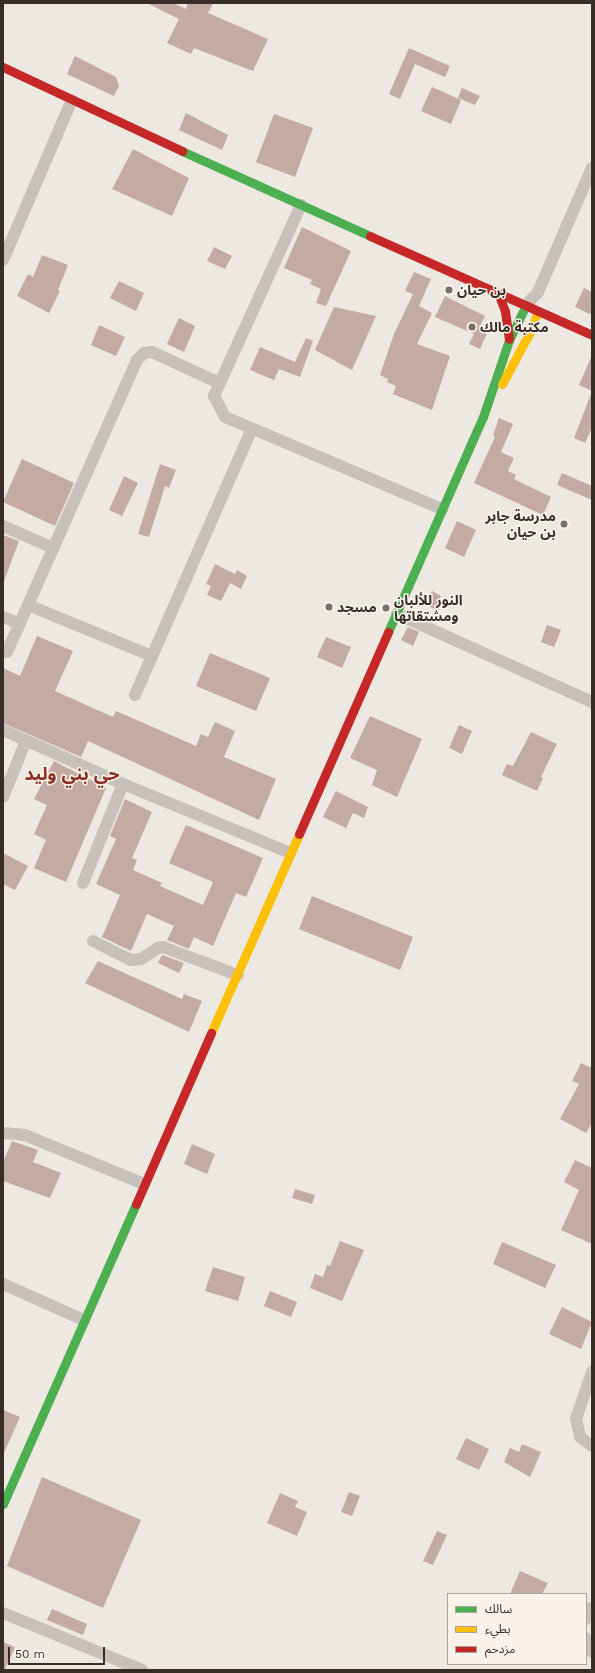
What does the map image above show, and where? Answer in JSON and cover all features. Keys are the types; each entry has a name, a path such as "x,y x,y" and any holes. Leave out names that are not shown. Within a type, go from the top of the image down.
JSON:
{"main road":[{"path":"3,67 302,205 592,335"},
{"path":"498,293 505,311 509,340"},
{"path":"483,417 509,340 526,305"},
{"path":"4,1497 238,975 290,853 483,417 523,345 538,311"},
{"path":"523,345 557,319"}],"street":[{"path":"3,260 72,100"},
{"path":"526,305 538,292 592,168"},
{"path":"302,205 214,396 225,417 442,509"},
{"path":"538,292 538,311"},
{"path":"7,652 140,356 144,352 152,352 219,383"},
{"path":"135,695 252,429"},
{"path":"3,526 53,548"},
{"path":"28,605 152,656"},
{"path":"397,614 592,702"},
{"path":"3,617 20,624"},
{"path":"3,730 123,784 290,853"},
{"path":"3,797 26,741"},
{"path":"83,883 123,784"},
{"path":"93,941 131,960 141,959 152,951 163,947 238,975"},
{"path":"3,1133 25,1135 144,1184"},
{"path":"3,1284 84,1320"},
{"path":"592,1372 576,1420 580,1437 592,1446"},
{"path":"587,1617 592,1607"},
{"path":"3,1613 142,1670"},
{"path":"587,1640 592,1652"}],"building":[{"path":"147,3 173,3 186,9 188,3 213,3 208,13 268,39 253,71 194,48 191,54 167,43 179,19"},
{"path":"409,48 450,66 445,77 415,64 400,99 389,94"},
{"path":"75,56 116,77 119,86 114,96 67,74"},
{"path":"432,87 461,100 451,124 421,111"},
{"path":"462,88 480,96 475,105 458,98"},
{"path":"186,113 228,135 222,150 179,130"},
{"path":"274,114 313,128 295,177 256,162"},
{"path":"133,149 189,178 172,216 112,189"},
{"path":"302,227 351,251 326,306 316,303 321,289 310,284 312,280 284,268"},
{"path":"214,247 232,256 225,269 207,261"},
{"path":"42,255 68,265 58,290 60,291 49,313 17,296 28,274 33,277"},
{"path":"414,272 431,279 419,306 432,313 417,344 450,356 432,410 393,394 396,386 387,382 388,379 380,375 394,334 413,294 405,291"},
{"path":"119,281 144,293 136,311 110,298"},
{"path":"584,288 592,292 592,315 575,307"},
{"name":"مكتبة مالك","path":"445,296 485,316 480,326 489,329 480,349 469,344 474,334 435,317"},
{"path":"334,307 376,316 352,370 315,350"},
{"path":"179,318 195,326 184,352 167,344"},
{"path":"99,325 125,337 116,356 91,345"},
{"path":"306,338 313,341 300,377 279,369 274,380 250,370 260,347 295,362"},
{"path":"592,355 592,391 579,385"},
{"path":"591,394 592,428 585,443 574,438"},
{"path":"499,418 513,424 501,452 514,458 508,471 516,475 514,479 551,497 543,515 474,483 495,437 493,435"},
{"path":"22,459 74,483 55,526 3,502"},
{"path":"160,464 176,470 169,488 165,486 149,537 138,534"},
{"path":"562,473 592,486 592,500 557,485"},
{"path":"124,476 138,483 122,516 109,510"},
{"path":"457,521 476,530 464,557 445,548"},
{"path":"3,535 19,541 4,581 3,581"},
{"path":"215,564 235,574 237,570 247,576 241,589 230,583 221,601 207,595 211,586 206,584"},
{"path":"432,591 441,596 435,609 425,605"},
{"path":"547,625 561,630 554,647 541,642"},
{"path":"408,627 419,632 413,646 401,640"},
{"path":"37,636 73,651 55,691 113,717 116,711 196,746 201,734 208,737 215,722 235,731 224,757 276,779 259,820 88,741 81,757 3,723 3,668 20,676"},
{"path":"326,637 351,647 342,668 317,657"},
{"path":"210,653 270,678 256,711 196,686"},
{"path":"370,716 422,739 397,797 372,785 377,770 350,758"},
{"path":"459,725 472,731 462,754 449,748"},
{"path":"531,732 557,744 541,777 543,778 537,791 502,775 507,764 513,766"},
{"path":"54,761 106,788 66,882 34,868 46,840 34,834 47,805 34,799"},
{"path":"336,791 368,807 364,818 353,813 346,828 323,817"},
{"path":"125,799 152,812 132,858 137,860 133,870 162,883 160,886 203,905 213,882 169,863 186,825 263,858 246,897 236,893 213,946 194,937 189,949 167,940 174,926 147,914 131,951 102,937 120,895 96,884 116,839 110,836"},
{"path":"3,853 28,866 15,890 3,884"},
{"path":"312,896 413,937 400,970 299,929"},
{"path":"162,955 184,963 179,973 158,963"},
{"path":"98,961 182,999 184,994 202,1001 189,1032 85,983"},
{"path":"581,1063 592,1068 592,1123 586,1133 560,1119 579,1084 572,1081"},
{"path":"12,1141 38,1150 33,1162 61,1173 50,1198 3,1181 3,1162"},
{"path":"192,1144 215,1154 207,1174 184,1164"},
{"path":"575,1160 592,1168 592,1244 561,1230 579,1190 564,1182"},
{"path":"295,1189 315,1195 312,1204 292,1198"},
{"path":"340,1241 364,1250 342,1301 310,1288 315,1274 323,1277 327,1265 330,1266"},
{"path":"502,1242 556,1265 545,1288 493,1264"},
{"path":"213,1267 245,1277 238,1301 205,1291"},
{"path":"270,1291 297,1302 291,1317 264,1306"},
{"path":"562,1307 592,1322 581,1349 549,1334"},
{"path":"3,1410 20,1417 3,1455"},
{"path":"466,1438 489,1449 479,1470 456,1459"},
{"path":"522,1444 541,1452 530,1477 504,1462 510,1448 519,1452"},
{"path":"42,1477 141,1520 103,1608 7,1566"},
{"path":"349,1492 360,1496 352,1516 341,1512"},
{"path":"280,1493 298,1501 295,1507 307,1512 297,1536 267,1523"},
{"path":"437,1531 447,1535 433,1565 423,1561"},
{"path":"520,1571 548,1583 543,1593 510,1593"},
{"path":"52,1609 87,1624 83,1635 47,1620"},
{"path":"3,1642 15,1647 5,1670 3,1670"}],"traffic: fast":[{"path":"182,151 370,236"},
{"path":"388,632 483,417 509,340 526,305"},
{"path":"3,1504 136,1204"}],"traffic: slow":[{"path":"502,384 532,328 538,311"},
{"path":"211,1033 299,834"}],"traffic: jam":[{"path":"3,67 182,151"},
{"path":"370,236 592,335"},
{"path":"498,293 505,311 509,339"},
{"path":"299,834 388,632"},
{"path":"136,1204 211,1033"}],"place":[{"name":"بن حيان","path":"449,290"},
{"name":"مكتبة مالك","path":"472,327"},
{"name":"مدرسة جابر بن حيان","path":"564,524"},
{"name":"مسجد","path":"329,607"},
{"name":"النور للألبان ومشتقاتها","path":"386,608"}],"district":[{"name":"حي بني وليد","path":"72,774"}]}
